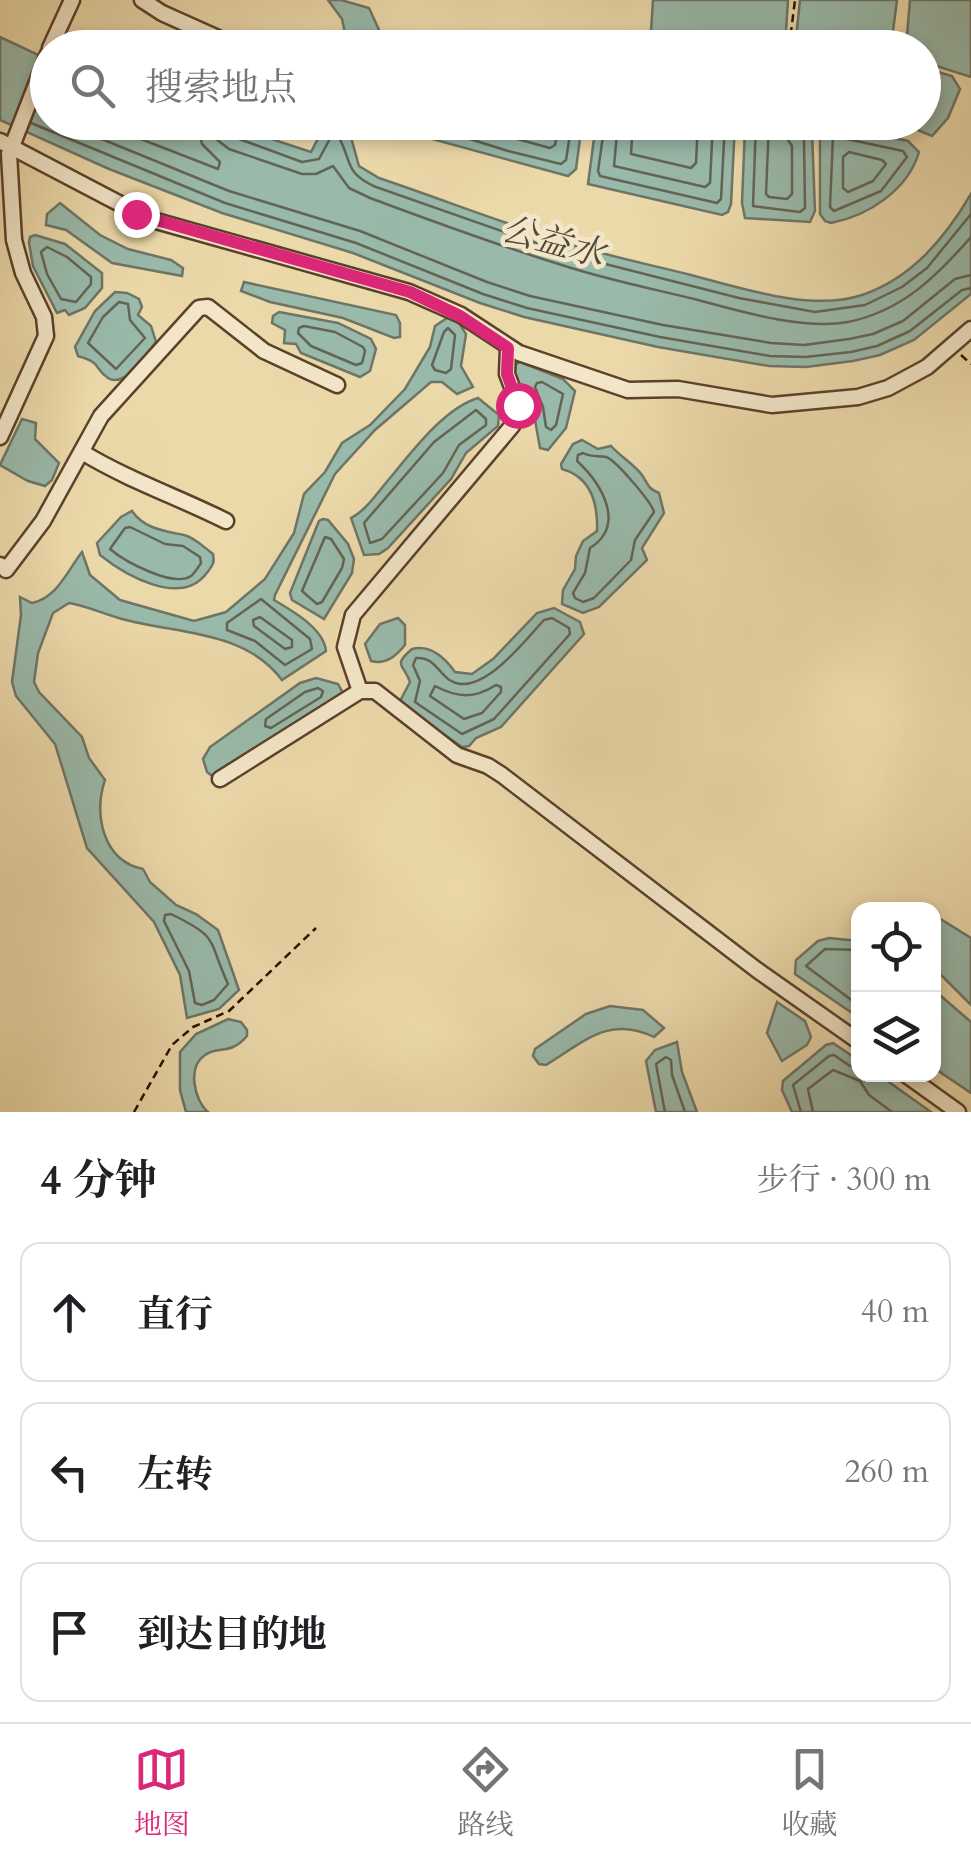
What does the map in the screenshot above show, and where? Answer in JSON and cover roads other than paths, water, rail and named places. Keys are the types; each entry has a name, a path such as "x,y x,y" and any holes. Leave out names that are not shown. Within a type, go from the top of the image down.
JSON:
{"street":[{"path":"58,30 69,7 82,0"},
{"path":"142,0 200,30"},
{"path":"0,436 46,336 44,317 22,273 14,240 9,184 8,143 30,94"},
{"path":"8,143 136,214 410,292 460,316 508,348 628,390 678,389 772,405 869,395 909,378 971,329"},
{"path":"0,565 6,570 42,521 101,416 199,308 208,307 264,352 337,385"},
{"path":"360,691 345,647 353,616 512,426 518,403 507,374 508,348"},
{"path":"82,452 127,479 178,497 226,521"},
{"path":"220,779 360,691 374,691 457,755 502,775 851,1036"},
{"path":"916,1082 958,1112"}],"water":[{"path":"328,0 369,8 379,30 344,30 342,19"},
{"path":"653,0 788,0 786,30 651,30"},
{"path":"800,0 897,0 893,30 797,30"},
{"path":"910,0 971,0 971,77 941,67 941,30 907,30"},
{"path":"0,37 30,51 30,133 0,120"},
{"path":"941,73 952,76 960,89 941,126"},
{"name":"公益水","path":"44,140 275,140 311,152 317,140 352,140 359,166 379,178 524,229 732,286 821,301 862,295 912,267 950,226 971,194 971,294 914,340 880,355 806,367 769,366 658,347 524,317 353,253 222,213"},
{"path":"436,140 580,140 576,169 568,176"},
{"path":"594,140 734,140 731,204 722,215 588,184"},
{"path":"744,140 812,140 815,211 810,222 745,218"},
{"path":"820,140 903,140 919,152 906,178 885,199 859,214 831,223 820,214"},
{"path":"60,203 100,235 128,249 171,260 183,268 182,276 112,263 66,230 46,225 47,214"},
{"path":"35,235 65,244 102,273 102,288 85,308 69,315 65,310 57,313 33,266 29,243"},
{"path":"244,282 396,315 400,337 343,318 270,302 241,291"},
{"path":"115,292 139,299 142,307 138,315 151,326 156,342 135,368 115,380 78,356 75,347 95,311"},
{"path":"279,312 338,323 371,339 376,349 370,371 360,377 301,353 296,344 284,343 285,330 272,323"},
{"path":"447,318 456,318 466,334 461,366 473,387 457,394 442,382 431,382 375,430 335,474 275,595 274,600 314,628 326,651 282,680 249,651 230,643 69,603 53,613 38,653 34,682 39,692 82,737 89,758 105,780 101,821 110,846 129,864 143,869 150,882 176,905 218,930 239,990 219,1009 187,1018 180,975 154,922 87,848 55,744 16,696 12,682 20,597 32,603 48,595 82,552 90,575 120,600 194,621 226,612 265,579 294,533 304,494 325,472 342,443 370,425 405,389 430,347 435,326"},
{"path":"520,362 563,379 575,391 566,428 548,450 540,448 533,409 515,376 515,365"},
{"path":"478,398 499,415 498,426 466,453 451,479 388,548 379,554 364,555 351,518 370,503 439,423"},
{"path":"22,419 36,423 35,439 59,463 45,486 0,465"},
{"path":"582,440 598,449 611,446 659,493 664,513 642,548 647,560 599,607 583,613 562,604 563,590 575,569 583,541 597,531 596,511 586,485 562,469 561,464 573,444"},
{"path":"132,511 149,525 188,536 213,554 206,574 182,588 168,588 138,579 100,555 97,543"},
{"path":"323,519 348,544 354,559 352,573 324,619 292,600 290,593"},
{"path":"554,608 580,622 584,634 501,727 462,747 399,703 410,682 401,662 412,649 431,650 455,672 472,674 493,659 537,613"},
{"path":"398,618 405,625 405,645 390,659 371,661 365,644 380,624"},
{"path":"316,678 338,684 344,695 212,776 207,772 203,759 210,747 300,683"},
{"path":"941,919 971,938 971,1005 941,975"},
{"path":"851,940 851,1012 795,974 796,960 818,941"},
{"path":"941,996 971,1022 971,1093 941,1073"},
{"path":"777,1002 805,1021 811,1037 807,1045 782,1061 767,1033"},
{"path":"610,1006 643,1010 664,1028 654,1037 623,1029 597,1034 546,1065 539,1064 533,1056 535,1049 586,1014"},
{"path":"228,1019 241,1022 247,1036 235,1046 210,1052 199,1060 194,1084 208,1112 186,1112 180,1090 180,1052 196,1034"},
{"path":"677,1042 682,1072 697,1112 656,1112 646,1061 655,1050"},
{"path":"833,1043 851,1055 851,1082 889,1082 931,1112 792,1112 782,1090 783,1081"}]}
